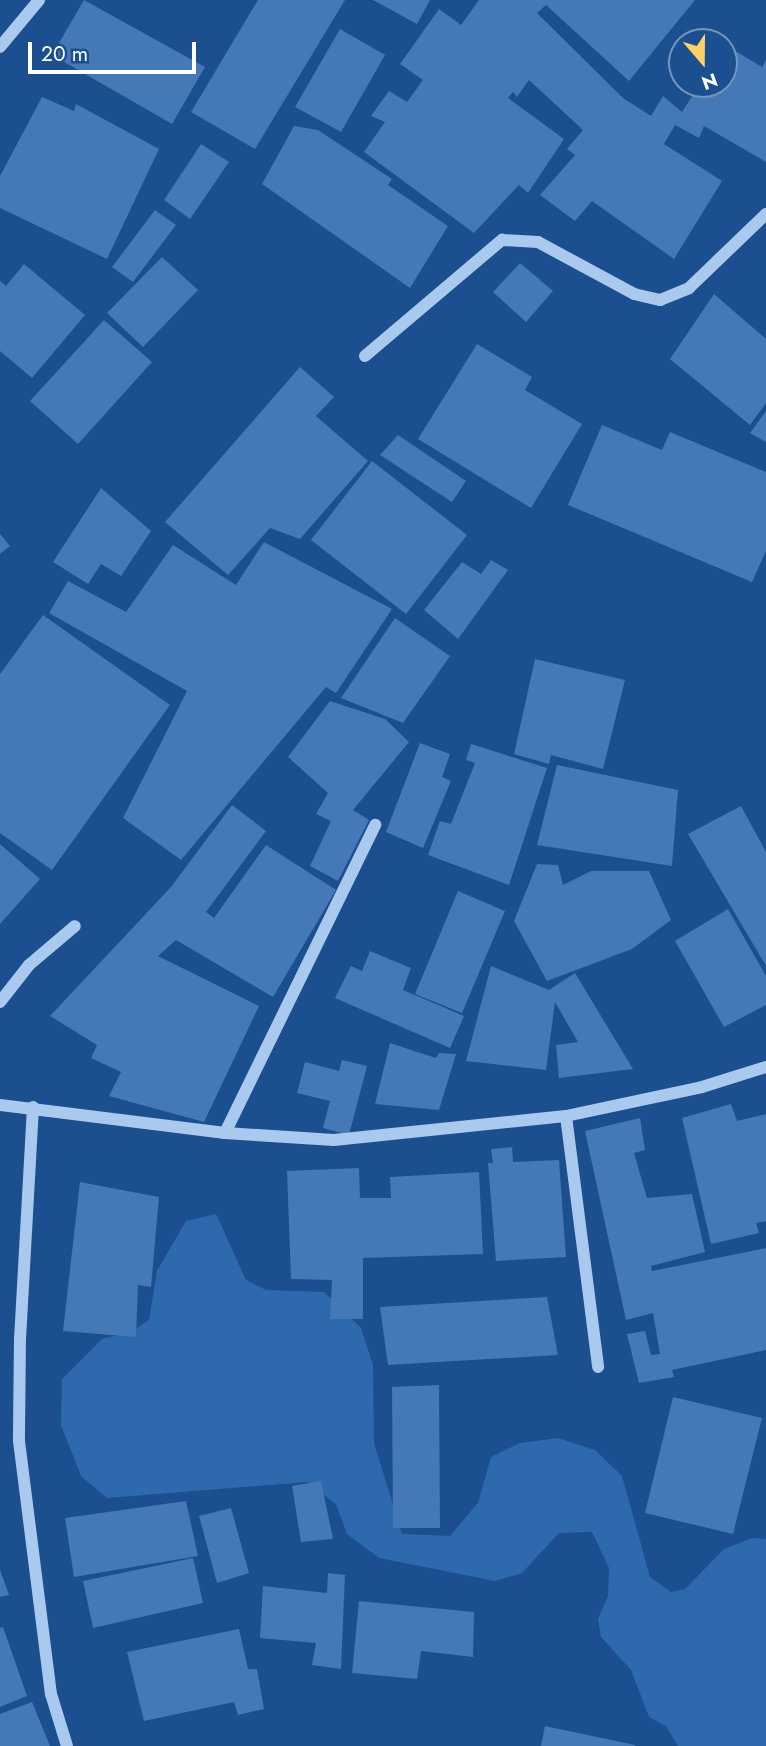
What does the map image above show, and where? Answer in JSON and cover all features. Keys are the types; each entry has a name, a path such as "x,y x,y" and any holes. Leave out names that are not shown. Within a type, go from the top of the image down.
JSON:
{"street":[{"path":"0,47 39,0"},
{"path":"365,356 502,240 538,242 634,294 660,300 690,288 766,214"},
{"path":"225,1133 375,825"},
{"path":"0,1002 29,965 75,926"},
{"path":"0,1105 225,1133 334,1140 566,1116 702,1087 766,1067"},
{"path":"33,1107 20,1338 19,1441 51,1694 67,1746"},
{"path":"566,1116 598,1367"}],"shaded area":[{"path":"216,1214 246,1280 266,1290 324,1292 361,1328 373,1365 374,1443 402,1534 450,1536 478,1503 491,1457 520,1443 558,1438 595,1450 622,1476 650,1577 671,1592 685,1589 724,1549 752,1538 766,1539 766,1746 678,1746 666,1726 649,1717 631,1670 601,1637 598,1619 608,1596 609,1568 592,1532 559,1533 522,1573 495,1581 379,1558 347,1534 336,1504 307,1482 107,1498 81,1476 61,1425 62,1379 102,1339 133,1331 149,1320 157,1271 186,1221"}],"building":[{"path":"84,0 205,67 172,124 52,55"},
{"path":"258,0 345,0 255,149 191,112"},
{"path":"373,0 430,0 417,24"},
{"path":"479,0 695,0 672,28 668,28 668,33 629,81 546,5 537,13 623,98 651,116 663,96 682,112 691,98 738,98 738,52 762,67 766,60 766,162 704,126 699,138 675,125 664,144 722,181 674,259 592,201 575,221 540,195 575,155 567,149 583,130 529,80 517,97 513,92 508,98 564,139 528,193 519,185 474,233 364,152 385,122 371,116 389,91 407,102 423,80 400,64 439,9 461,25"},
{"path":"340,29 385,55 341,132 295,107"},
{"path":"42,97 74,111 76,104 159,149 107,259 0,208 0,176"},
{"path":"294,126 318,130 392,179 388,185 448,226 410,288 262,184"},
{"path":"201,144 229,162 190,219 164,200"},
{"path":"155,210 176,225 133,282 112,267"},
{"path":"162,257 198,290 143,347 107,313"},
{"path":"520,263 553,291 526,322 493,292"},
{"path":"24,264 85,315 32,378 0,351 0,281 6,286"},
{"path":"714,294 766,339 766,403 750,425 670,359"},
{"path":"104,320 152,362 78,444 30,401"},
{"path":"477,344 532,377 525,390 582,424 531,508 418,439"},
{"path":"300,367 334,397 316,416 368,461 300,539 270,528 228,575 165,522"},
{"path":"766,411 766,442 750,433"},
{"path":"602,425 662,450 670,432 766,472 766,551 752,582 568,505"},
{"path":"398,435 466,481 452,502 380,455"},
{"path":"372,461 467,535 406,614 311,540"},
{"path":"101,488 151,531 121,576 101,564 88,584 53,562"},
{"path":"0,534 10,546 0,554"},
{"path":"264,542 392,609 336,693 326,687 181,860 123,818 187,691 49,613 68,581 126,612 173,545 236,585"},
{"path":"491,560 508,570 458,639 424,610 462,562 481,574"},
{"path":"43,615 170,705 52,870 0,833 0,674"},
{"path":"395,618 450,656 403,723 341,698"},
{"path":"535,659 625,680 603,769 551,755 549,764 514,754"},
{"path":"330,701 385,719 409,742 353,810 369,820 338,881 310,866 331,821 316,814 328,793 288,757"},
{"path":"420,743 450,754 442,777 451,781 423,848 386,832"},
{"path":"471,744 547,768 509,885 428,855 440,821 451,824 475,763 466,760"},
{"path":"557,765 678,790 672,866 537,845"},
{"path":"232,805 266,831 206,912 214,918 266,845 336,890 273,997 176,940 158,956 259,1006 204,1122 109,1096 121,1072 91,1058 97,1045 50,1016 171,887"},
{"path":"741,806 766,852 766,966 688,834"},
{"path":"0,844 40,879 0,924"},
{"path":"537,864 558,865 563,885 591,871 649,871 671,920 632,949 547,981 514,921"},
{"path":"458,891 505,911 462,1013 415,994"},
{"path":"728,909 766,976 766,1005 724,1027 675,941"},
{"path":"370,951 411,968 403,990 464,1016 450,1048 335,998 351,966 362,971"},
{"path":"491,966 549,990 575,973 633,1069 559,1078 556,1045 578,1042 555,1002 546,1070 466,1061"},
{"path":"390,1043 436,1058 439,1053 456,1054 439,1110 375,1104"},
{"path":"342,1060 367,1066 349,1135 323,1128 330,1101 297,1093 305,1062 339,1071"},
{"path":"731,1104 737,1121 766,1114 766,1221 756,1223 759,1233 711,1244 682,1118"},
{"path":"640,1118 645,1150 634,1153 647,1198 692,1194 705,1252 651,1266 652,1271 766,1248 766,1350 672,1370 674,1377 639,1383 627,1334 645,1331 651,1355 660,1354 653,1313 626,1320 585,1131"},
{"path":"512,1147 513,1162 559,1160 566,1257 496,1261 488,1163 493,1163 491,1149"},
{"path":"359,1168 360,1198 391,1198 390,1177 479,1172 483,1254 363,1258 363,1319 330,1319 332,1280 291,1279 287,1171"},
{"path":"80,1182 159,1197 151,1287 138,1285 136,1337 63,1331"},
{"path":"547,1297 558,1355 388,1365 380,1307"},
{"path":"439,1385 440,1528 393,1528 392,1387"},
{"path":"673,1397 762,1418 733,1534 645,1513"},
{"path":"321,1481 333,1539 301,1542 292,1486"},
{"path":"186,1501 198,1556 74,1577 65,1518"},
{"path":"231,1508 249,1573 217,1583 199,1516"},
{"path":"193,1558 203,1603 93,1628 83,1581"},
{"path":"0,1570 9,1595 0,1597"},
{"path":"328,1573 345,1575 341,1669 312,1665 316,1643 260,1638 263,1586 327,1593"},
{"path":"359,1601 474,1612 473,1657 421,1651 417,1679 352,1673"},
{"path":"3,1627 27,1696 0,1707 0,1628"},
{"path":"239,1629 248,1669 257,1669 264,1709 238,1715 234,1702 144,1721 127,1652"},
{"path":"32,1702 50,1746 0,1746 0,1714"},
{"path":"545,1726 635,1745 635,1746 541,1746"}]}
